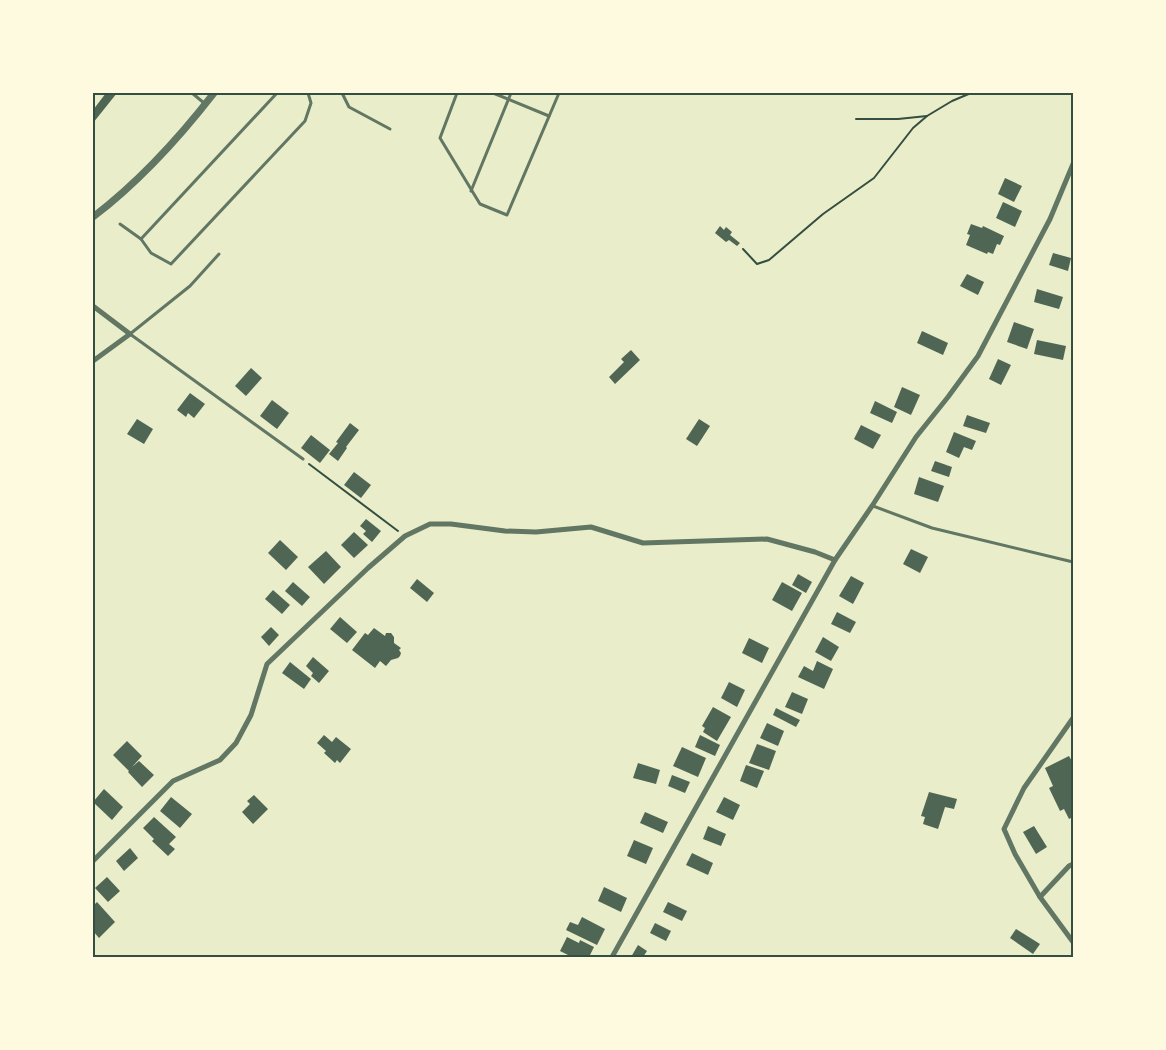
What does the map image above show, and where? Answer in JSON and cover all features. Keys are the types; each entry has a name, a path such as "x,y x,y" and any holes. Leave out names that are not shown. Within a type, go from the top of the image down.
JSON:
{"street":[{"path":"93,217 143,173 177,138 214,93"},
{"path":"612,957 835,560 916,437 978,356 1050,219 1073,164"},
{"path":"93,306 130,334 93,361"},
{"path":"93,861 173,781 220,760 236,743 251,715 267,664 305,626 405,536 430,524 536,532 591,526 643,543 768,539 835,560"},
{"path":"1073,718 1024,788 1004,829 1015,854 1040,897 1073,942"},
{"path":"1040,897 1073,864"}],"lane":[{"path":"192,93 205,104"},
{"path":"141,239 277,93"},
{"path":"120,224 141,239 151,253 171,264 305,121 311,103 308,93"},
{"path":"342,93 349,107 390,129"},
{"path":"458,93 440,138 480,204 507,215 559,93"},
{"path":"493,93 549,116"},
{"path":"471,191 511,93"},
{"path":"219,254 190,286 130,334 303,459"},
{"path":"872,506 932,528 1073,562"}],"path":[{"path":"743,249 757,264 769,260 823,214 874,178 913,128 927,116 971,93"},
{"path":"856,119 927,116"},
{"path":"303,459 405,536"}],"building":[{"path":"106,93 117,93 93,123 93,110"},
{"path":"1005,178 1022,186 1014,202 998,194"},
{"path":"1003,202 1022,211 1015,227 996,218"},
{"path":"971,224 982,228 983,226 1004,236 1000,245 997,244 993,254 988,252 987,254 966,245"},
{"path":"720,226 732,232 730,235 740,243 737,246 729,240 726,242 715,233"},
{"path":"1053,253 1071,258 1068,271 1049,265"},
{"path":"967,274 984,282 978,295 960,286"},
{"path":"1037,289 1063,297 1059,309 1034,302"},
{"path":"1014,322 1034,329 1027,349 1007,342"},
{"path":"922,331 948,343 943,355 917,343"},
{"path":"1037,340 1066,346 1063,360 1034,354"},
{"path":"631,350 640,360 615,384 609,377 624,362 621,359"},
{"path":"998,359 1011,365 1001,385 989,379"},
{"path":"251,368 262,378 246,396 235,386"},
{"path":"902,387 920,395 911,415 894,407"},
{"path":"190,393 205,404 194,418 188,413 186,417 177,410"},
{"path":"272,400 289,413 277,429 260,416"},
{"path":"875,401 897,412 892,423 870,413"},
{"path":"967,415 990,423 986,433 963,426"},
{"path":"137,419 153,429 144,444 127,434"},
{"path":"699,419 710,426 697,446 686,439"},
{"path":"350,423 359,430 338,461 329,454"},
{"path":"861,425 881,435 873,449 854,439"},
{"path":"954,432 976,441 972,450 964,447 959,458 946,452"},
{"path":"311,435 330,450 320,463 301,448"},
{"path":"935,461 952,467 949,477 931,471"},
{"path":"354,472 371,485 361,498 344,485"},
{"path":"919,477 944,486 938,502 914,494"},
{"path":"366,519 381,531 372,542 363,534 366,531 360,526"},
{"path":"354,532 368,545 354,558 341,545"},
{"path":"280,540 298,557 286,570 268,553"},
{"path":"911,549 928,557 920,573 903,564"},
{"path":"326,551 341,567 324,584 308,567"},
{"path":"798,574 812,582 806,593 792,585"},
{"path":"851,576 864,583 853,604 839,596"},
{"path":"417,579 434,593 427,602 410,588"},
{"path":"293,582 310,597 302,606 285,591"},
{"path":"782,582 802,593 792,611 772,600"},
{"path":"273,590 290,605 282,614 265,599"},
{"path":"837,612 856,622 850,633 831,624"},
{"path":"340,617 357,632 347,643 330,629"},
{"path":"271,627 279,635 269,646 261,637"},
{"path":"374,628 385,636 386,633 391,633 394,643 401,648 398,658 391,660 386,666 380,661 375,668 352,650 365,633 368,635"},
{"path":"823,637 839,647 831,661 815,652"},
{"path":"749,638 769,648 762,663 742,653"},
{"path":"313,657 329,671 319,683 311,676 313,673 306,666"},
{"path":"817,661 833,669 824,689 798,677 804,666 813,671"},
{"path":"290,662 311,679 304,689 282,673"},
{"path":"729,682 745,690 737,707 721,698"},
{"path":"792,692 808,699 802,714 785,707"},
{"path":"713,707 731,717 717,741 703,732 705,728 702,726"},
{"path":"776,708 800,720 796,727 773,715"},
{"path":"767,723 784,731 778,746 760,738"},
{"path":"324,735 332,742 336,737 351,749 340,763 337,760 335,763 317,743"},
{"path":"700,735 720,745 715,756 695,747"},
{"path":"127,741 142,756 132,767 139,761 154,775 142,787 113,755"},
{"path":"757,744 776,751 769,770 749,763"},
{"path":"682,747 706,758 698,777 673,766"},
{"path":"1069,756 1073,763 1073,817 1069,819 1064,809 1060,811 1049,788 1053,786 1045,768"},
{"path":"638,763 660,770 656,784 633,778"},
{"path":"746,765 764,771 757,788 740,781"},
{"path":"672,775 690,782 685,793 668,786"},
{"path":"104,789 123,807 112,820 93,802"},
{"path":"929,792 957,799 954,809 945,807 938,829 923,824 925,817 921,816"},
{"path":"254,795 268,809 253,824 242,812 250,804 247,801"},
{"path":"171,797 192,814 180,828 160,811"},
{"path":"724,797 740,805 733,820 716,812"},
{"path":"645,812 668,822 663,833 640,823"},
{"path":"154,817 176,837 169,844 175,849 168,856 152,841 154,839 143,828"},
{"path":"708,826 726,834 721,846 703,839"},
{"path":"1034,826 1047,847 1036,854 1023,832"},
{"path":"634,840 653,848 646,864 627,856"},
{"path":"130,848 138,858 124,871 116,861"},
{"path":"692,853 713,863 708,875 686,865"},
{"path":"107,877 120,891 108,902 95,888"},
{"path":"604,887 627,898 621,912 598,901"},
{"path":"97,902 115,922 99,938 93,931 93,906"},
{"path":"668,902 687,911 682,921 663,912"},
{"path":"582,917 605,929 597,945 566,930 570,922 578,925"},
{"path":"655,923 671,931 666,941 650,933"},
{"path":"1016,929 1040,944 1033,954 1010,938"},
{"path":"567,937 594,947 589,957 577,955 572,957 560,951"},
{"path":"638,945 647,951 643,957 631,957"}]}
